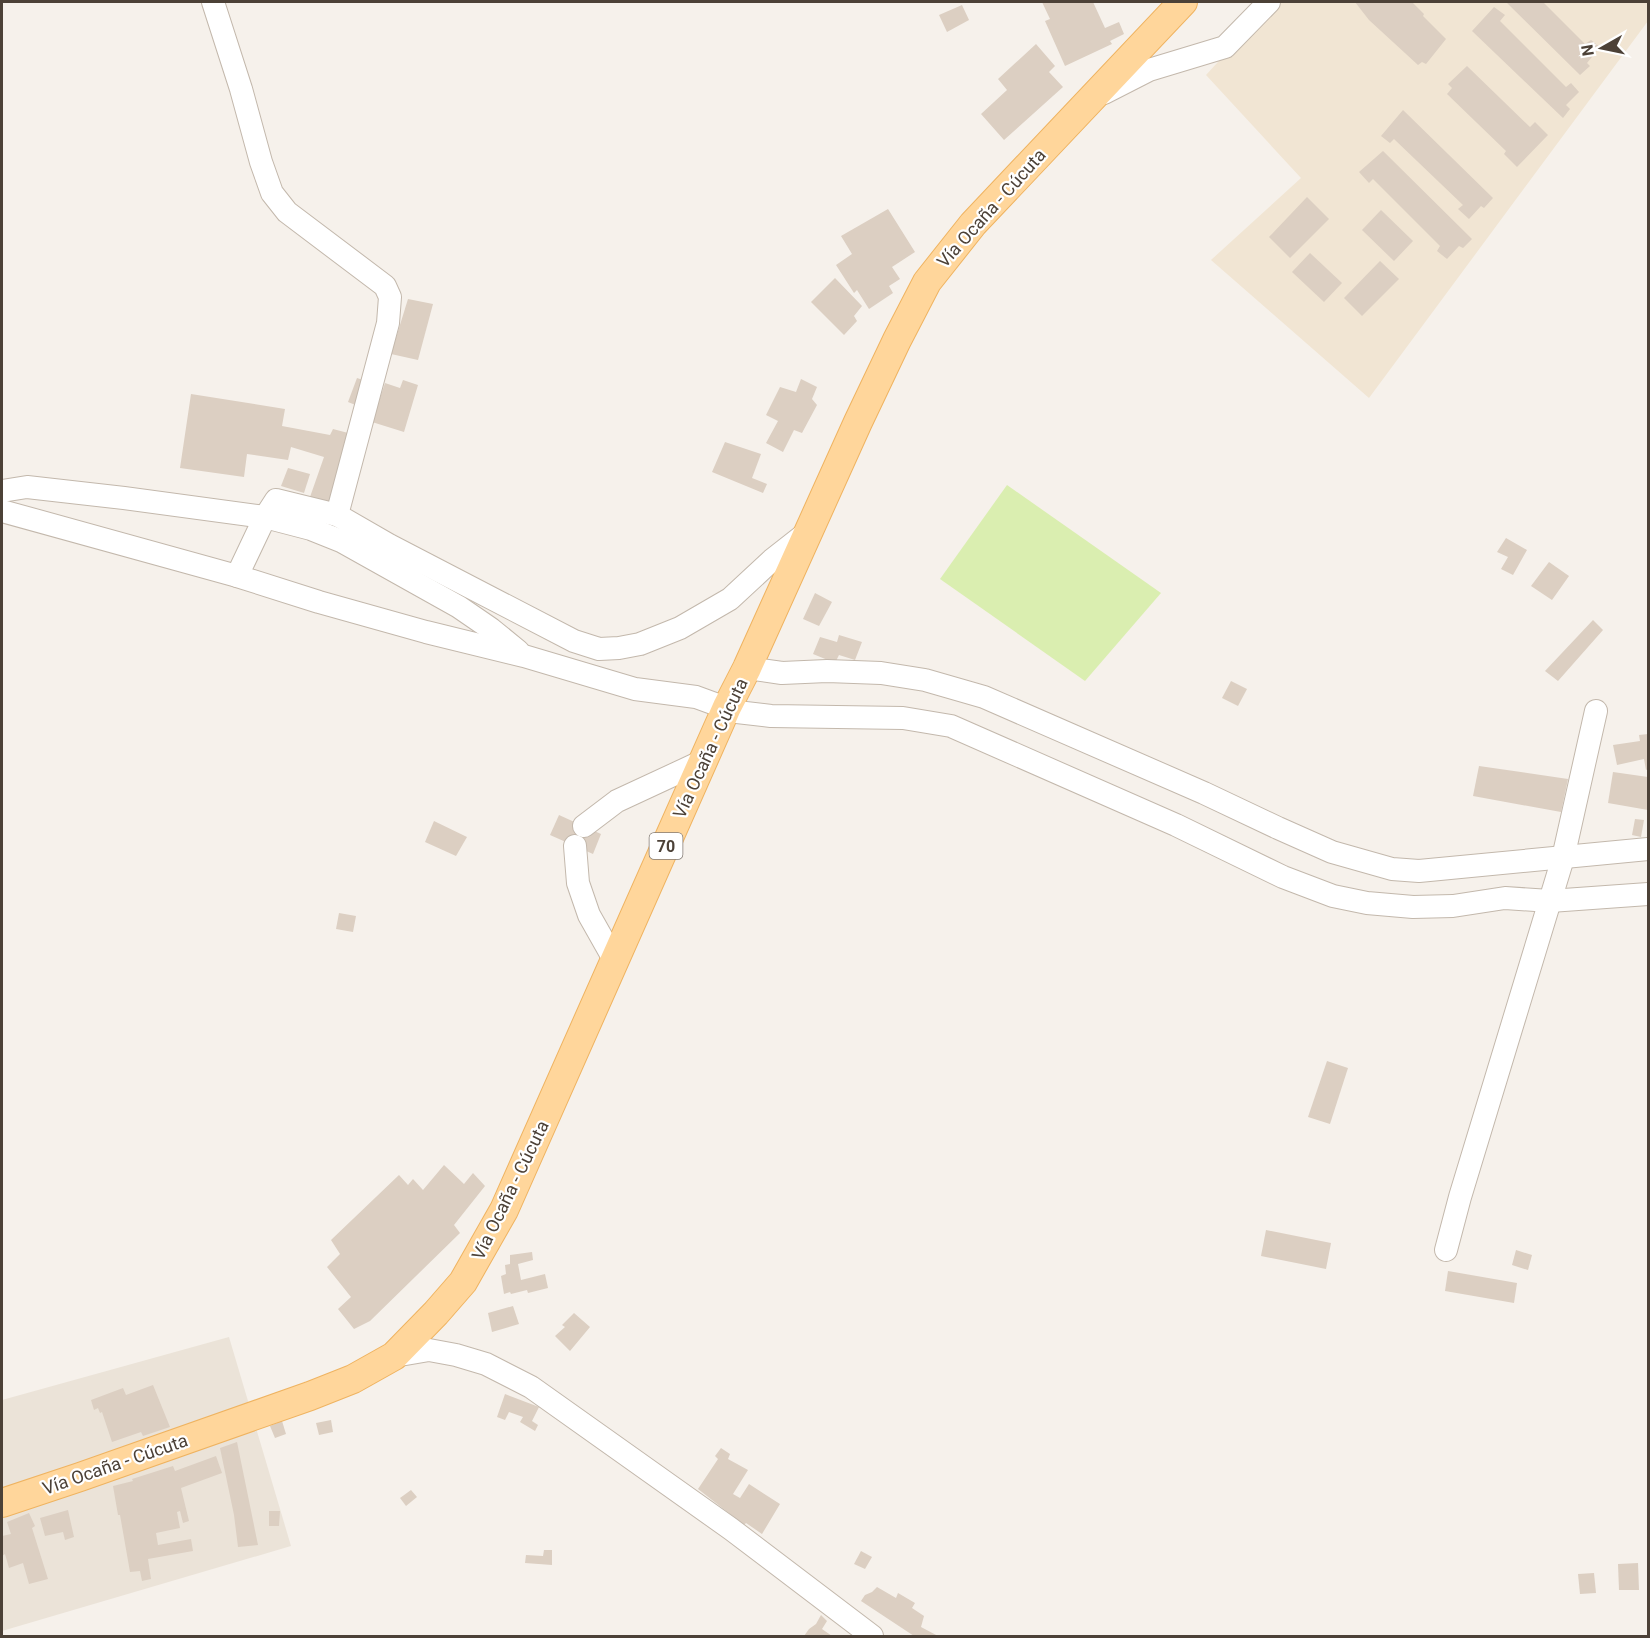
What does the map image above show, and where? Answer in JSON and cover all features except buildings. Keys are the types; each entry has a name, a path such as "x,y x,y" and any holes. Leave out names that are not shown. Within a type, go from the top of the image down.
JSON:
{"main road":[{"name":"Vía Ocaña - Cúcuta","path":"2,1503 353,1379 394,1356 463,1282 504,1210 727,707 897,340 927,282 973,224 1183,2"}],"street":[{"path":"213,2 272,193 287,212 385,286 390,297 388,323 337,515"},
{"path":"1091,99 1149,70 1225,47 1269,2"},
{"path":"2,490 27,487 265,517 311,529 341,541 459,607 524,656"},
{"path":"237,576 265,517 276,500 337,515 389,545 574,641 599,649 619,648 640,644 680,628 730,599 772,560 810,530"},
{"path":"2,511 237,576 329,605 524,656 635,689 696,697 737,711 771,716 903,718 951,726 1176,825 1283,878 1333,896 1367,903 1413,907 1453,906 1505,898 1550,901 1648,894"},
{"path":"747,668 782,673 827,670 881,673 925,680 984,697 1204,793 1332,852 1392,869 1419,871 1648,849"},
{"path":"1446,1250 1563,858 1596,711"},
{"path":"615,961 589,915 578,883 579,836 617,801 704,761"},
{"path":"394,1356 429,1350 456,1354 486,1364 531,1387 732,1529 872,1636"}],"shaded area":[{"path":"1273,2 1648,2 1648,21 1369,398 1211,260 1301,178 1206,75"},
{"path":"229,1337 291,1546 2,1631 2,1400"}],"green space":[{"path":"1007,485 1161,593 1085,681 940,579"}]}
